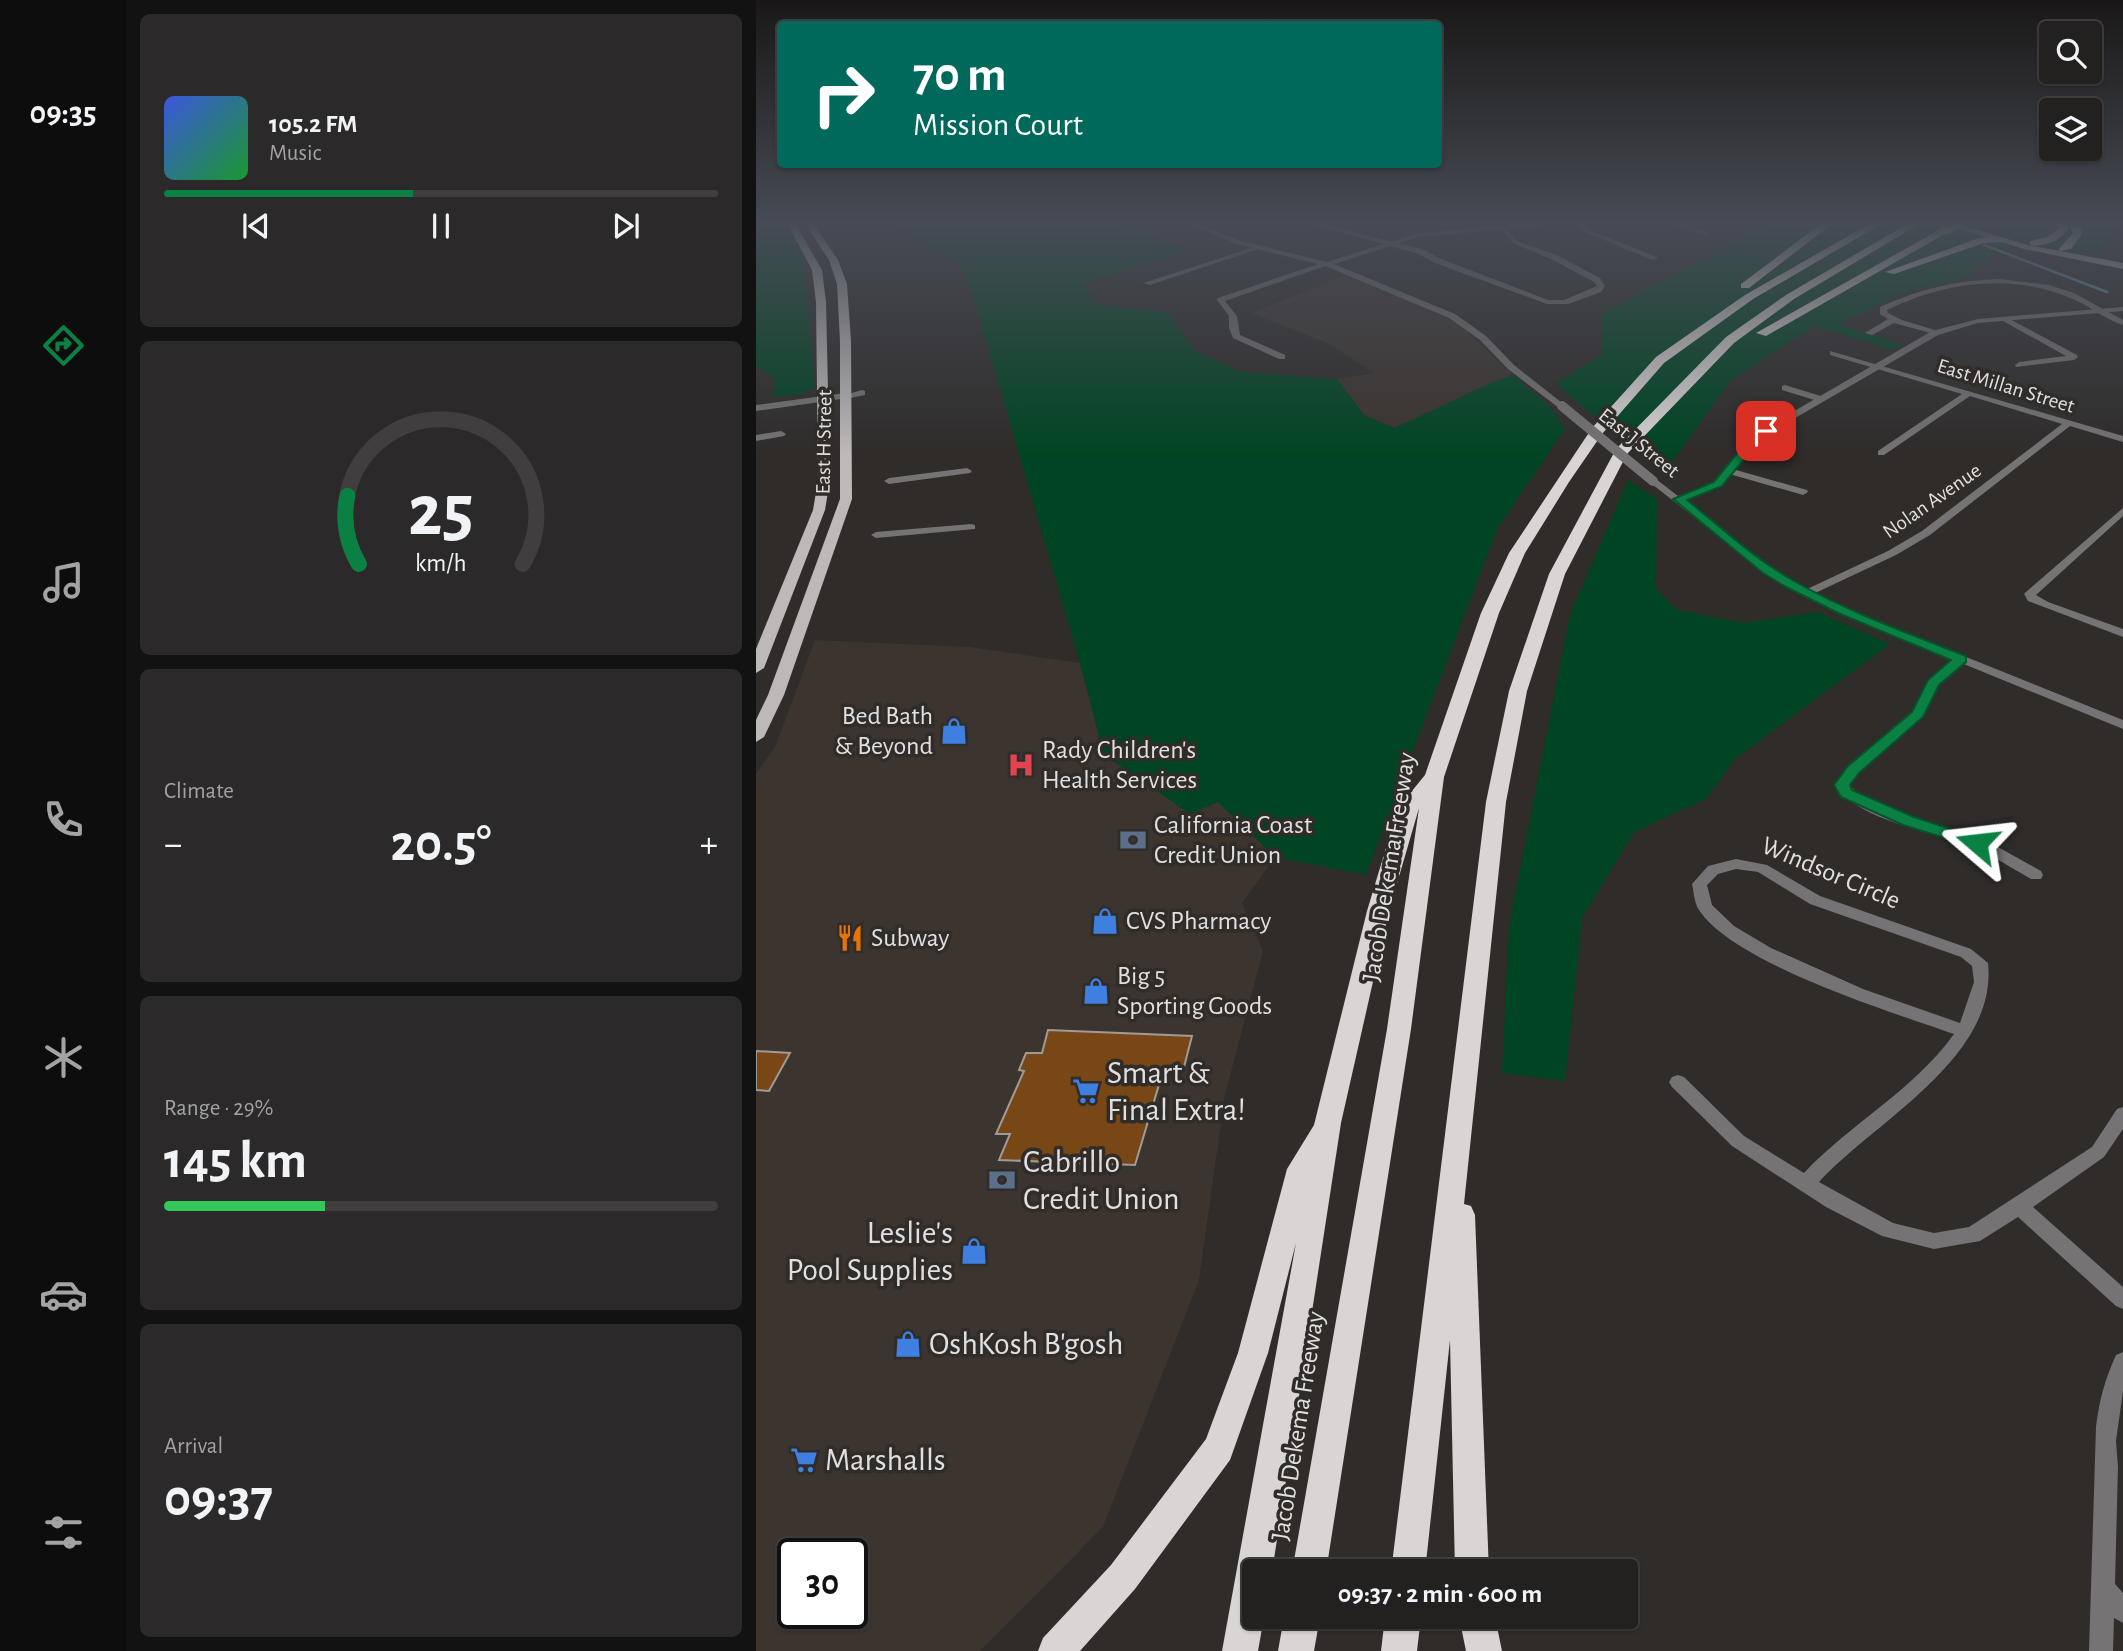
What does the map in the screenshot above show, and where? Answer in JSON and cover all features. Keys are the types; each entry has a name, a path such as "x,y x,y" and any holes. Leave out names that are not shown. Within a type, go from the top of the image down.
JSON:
{"highway":[{"path":"1696,334 1731,300"},
{"name":"Jacob Dekema Freeway","path":"1311,1559 1397,1043 1434,777 1490,613 1517,553 1597,431 1660,360 1745,300"},
{"path":"1410,1559 1496,802 1518,691 1557,574 1621,453 1695,373 1730,340 1786,300"},
{"path":"1695,373 1720,362 1742,345 1820,300"},
{"path":"1257,1559 1328,1123 1378,911 1408,808 1434,777"},
{"path":"1056,1651 1138,1559 1219,1449 1253,1353 1301,1169 1328,1123"},
{"path":"1459,1136 1472,1559"},
{"path":"1240,1651 1244,1629"},
{"path":"1296,1651 1300,1629"},
{"path":"1399,1651 1402,1629"},
{"path":"1479,1629 1484,1651"}],"main road":[{"name":"East H Street","path":"756,668 820,510 824,480 821,300"},
{"name":"East H Street","path":"756,737 776,695 846,499 849,470 843,300"}],"street":[{"path":"1221,300 1233,314 1236,336 1282,357"},
{"name":"East J Street","path":"1413,300 1460,320 1483,338 1511,367 1768,570 1807,593 2123,725"},
{"path":"1541,300 1570,300"},
{"path":"1906,300 1883,309 1884,314 1893,320 1935,333"},
{"path":"2080,300 2123,323"},
{"path":"1679,499 1712,488 1756,438 1935,333 1969,323 2123,309"},
{"path":"2006,319 2074,356 2019,365"},
{"path":"1869,333 1893,320"},
{"name":"East Millan Street","path":"1833,353 2123,439"},
{"path":"1784,388 1821,399"},
{"path":"756,408 862,393"},
{"path":"1881,453 1969,393"},
{"name":"Nolan Avenue","path":"1807,593 1892,553 1926,533 2068,423"},
{"path":"756,438 781,434"},
{"path":"889,481 967,471"},
{"path":"1729,471 1803,492"},
{"path":"2123,511 2030,594 2032,599 2123,633"},
{"path":"876,535 971,527"},
{"path":"1961,659 1933,683 1918,714 1854,770 1842,785 1846,793 1867,803 1908,821 1977,843 2036,874"},
{"name":"Windsor Circle","path":"1806,1184 1842,1146 1912,1092 1950,1055 1965,1031 1982,982 1980,963 1966,953 1825,904 1762,867 1727,865 1702,878 1698,890 1704,909 1752,944 1811,976 1965,1031"},
{"path":"1678,1082 1738,1141 1806,1184 1889,1230 1934,1241 1973,1235 2019,1206 2098,1152 2123,1114"},
{"path":"2019,1206 2123,1300"},
{"path":"2105,1647 2103,1588 2108,1467 2104,1440 2117,1374 2123,1362"},
{"path":"2103,1588 2123,1611"}],"shaded area":[{"path":"1283,300 1406,300 1461,326 1513,375 1395,428 1365,416 1337,379 1373,373 1330,344 1251,313"},
{"path":"815,640 970,647 1080,663 1104,756 1218,801 1275,857 1242,903 1263,951 1225,1095 1199,1280 1103,1527 980,1651 756,1651 756,774 775,747"}],"green space":[{"path":"756,300 807,300 815,387 801,394 773,397 776,379 756,366"},
{"path":"974,300 1093,300 1096,305 1167,312 1195,351 1240,372 1337,379 1365,416 1395,428 1513,375 1552,409 1565,429 1497,529 1366,875 1275,857 1218,802 1190,814 1104,755 1080,663"},
{"path":"1627,300 1887,300 1839,324 1903,345 1892,350 1814,326 1730,381 1663,475 1556,384 1602,354 1601,314"},
{"path":"1628,480 1657,499 1656,589 1677,610 1743,623 1818,612 1890,644 1736,758 1706,799 1634,832 1582,918 1565,1081 1502,1073 1509,926 1570,615"}],"building":[{"name":"Smart & Final Extra!","path":"1048,1030 1192,1036 1184,1067 1164,1068 1135,1165 999,1160 1010,1134 996,1134 1024,1071 1019,1070 1026,1053 1042,1053"},
{"path":"756,1051 790,1053 769,1091 756,1090"}],"place":[{"name":"Bed Bath & Beyond","path":"954,731"},
{"name":"Rady Children's Health Services","path":"1021,765"},
{"name":"California Coast Credit Union","path":"1133,840"},
{"name":"CVS Pharmacy","path":"1105,921"},
{"name":"Subway","path":"850,938"},
{"name":"Big 5 Sporting Goods","path":"1096,991"},
{"name":"Smart & Final Extra!","path":"1086,1091"},
{"name":"Cabrillo Credit Union","path":"1002,1180"},
{"name":"Leslie's Pool Supplies","path":"974,1251"},
{"name":"OshKosh B'gosh","path":"908,1344"},
{"name":"Marshalls","path":"804,1460"}],"route":[{"path":"1766,431 1756,438 1718,484 1697,495 1679,499 1768,570 1791,584 1842,611 1961,659 1933,683 1918,714 1854,770 1842,785 1846,793 1877,808 1977,843"}]}
